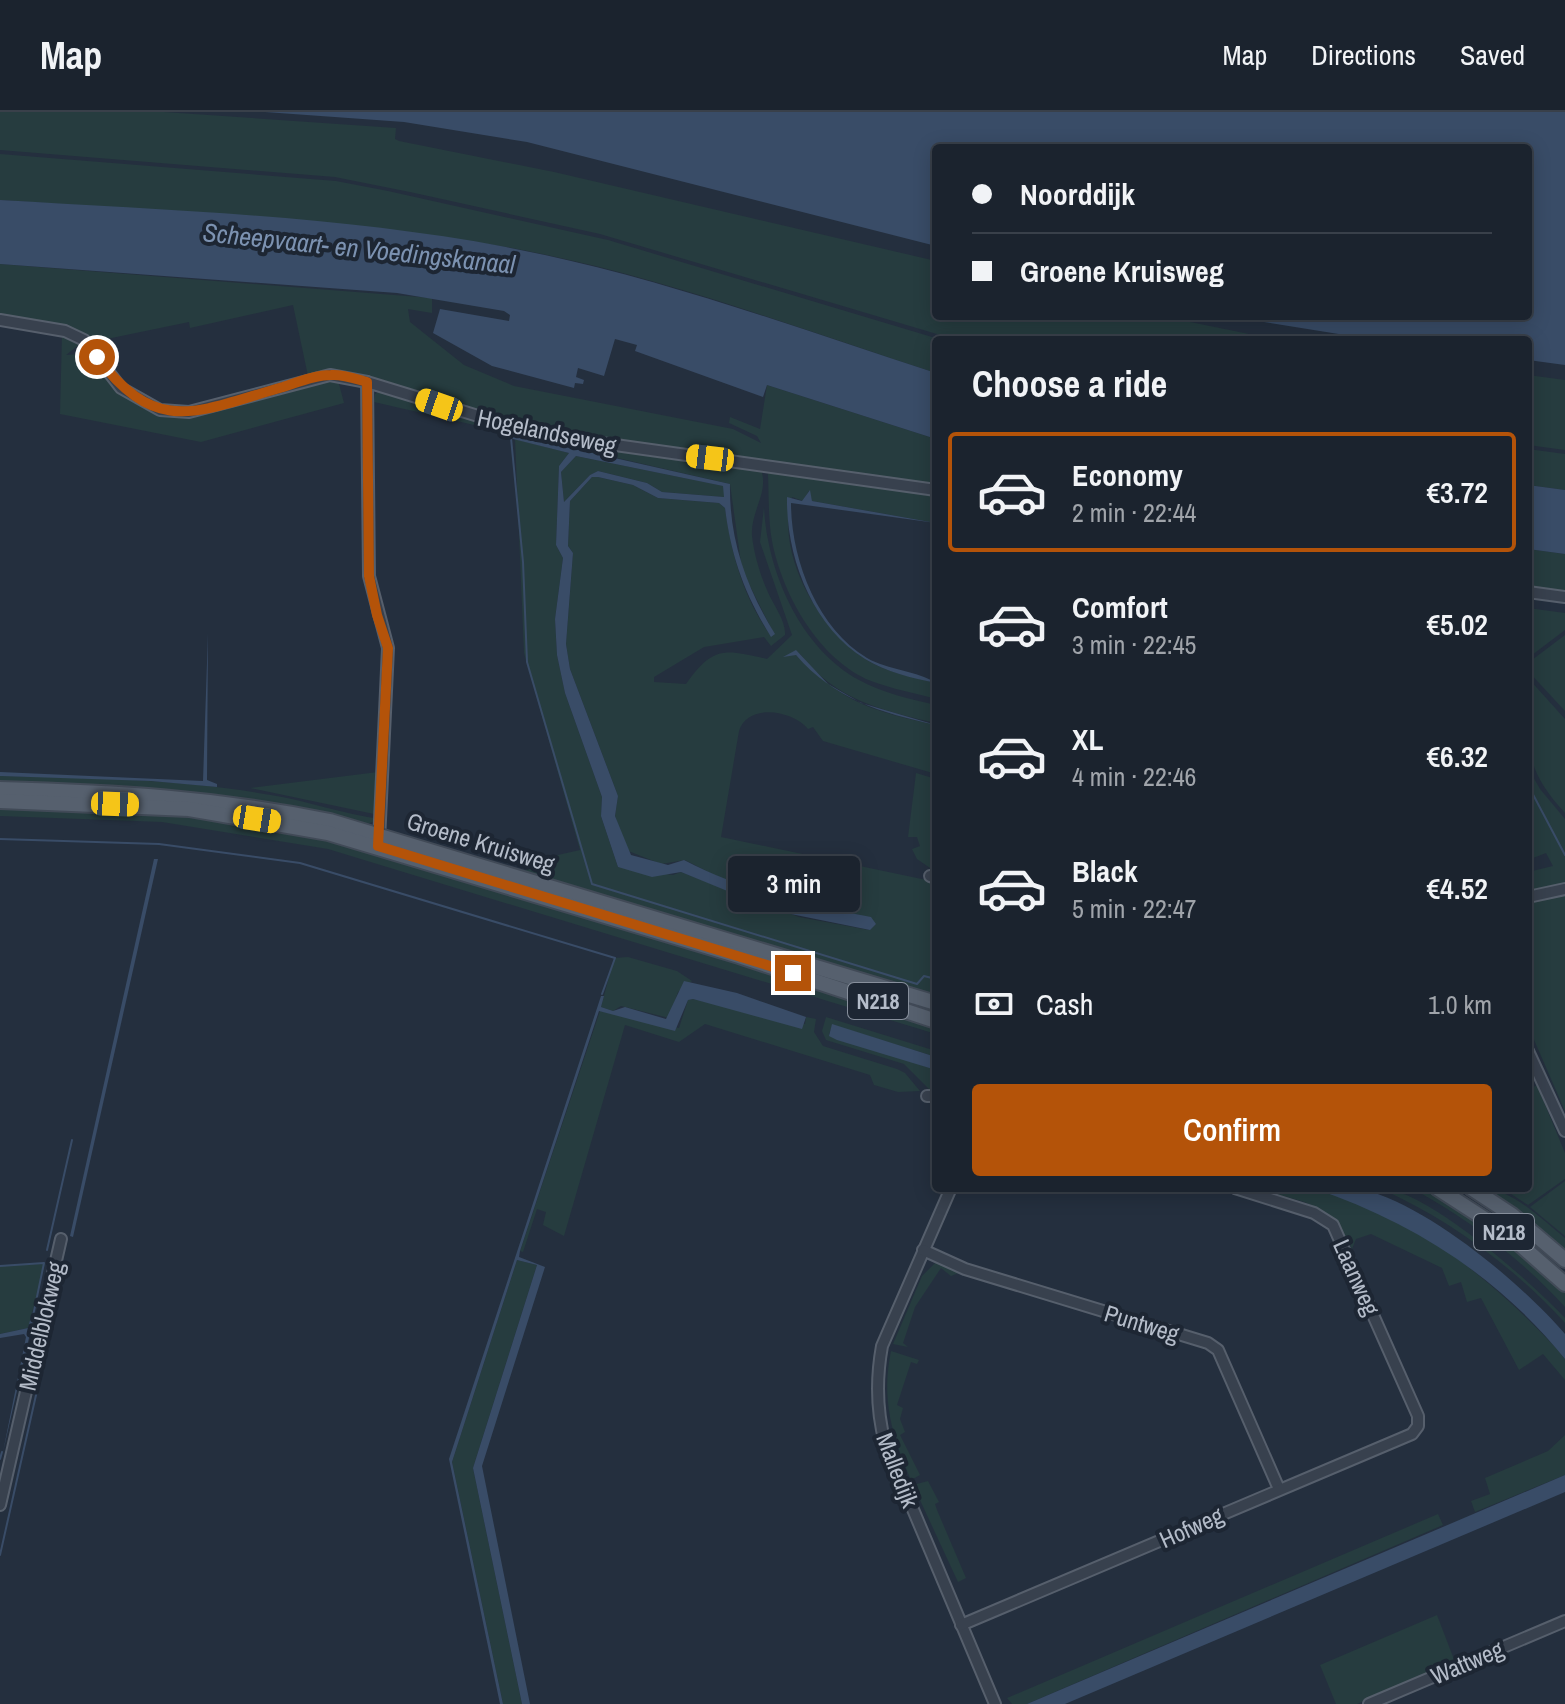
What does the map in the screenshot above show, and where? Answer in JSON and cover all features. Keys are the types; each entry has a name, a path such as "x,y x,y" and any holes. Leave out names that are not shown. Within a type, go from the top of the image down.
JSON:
{"main road":[{"name":"Groene Kruisweg","path":"0,789 148,793 232,803 380,840 932,1002"},
{"name":"Groene Kruisweg","path":"0,801 189,809 380,840 932,1020"},
{"name":"N218","path":"1443,1192 1508,1234 1565,1284"},
{"name":"N218","path":"1477,1192 1512,1215 1565,1260"}],"street":[{"name":"Hogelandseweg","path":"0,320 65,331 84,340 121,388 160,410 189,412 330,375 367,382 537,434 932,489"},
{"path":"367,382 369,576 388,648 380,840"},
{"path":"1532,593 1565,597"},
{"path":"1532,896 1565,889"},
{"path":"1532,1060 1565,1131"},
{"name":"Malledijk","path":"949,1192 882,1346 878,1370 878,1417 885,1443 995,1704"},
{"name":"Laanweg","path":"1248,1192 1314,1213 1333,1225 1418,1416 1418,1426"},
{"name":"Middelblokweg","path":"0,1505 61,1239"},
{"name":"Puntweg","path":"923,1250 965,1269 1208,1343 1218,1350 1279,1489"},
{"name":"Hofweg","path":"961,1625 1412,1434 1418,1426"},
{"name":"Wattweg","path":"1369,1704 1565,1621"}],"green space":[{"path":"0,112 164,112 396,128 395,139 399,141 554,172 932,260 932,320 1180,320 1258,336 944,336 600,234 335,177 0,150"},
{"path":"0,154 336,181 608,240 932,337 932,372 670,286 506,247 317,223 0,200"},
{"path":"0,264 432,298 432,313 408,309 410,322 464,365 514,386 733,429 761,443 757,436 729,423 730,417 760,429 767,385 932,438 932,485 549,431 339,372 308,376 293,305 190,328 189,322 97,341 66,326 0,315"},
{"path":"62,333 81,343 66,355 91,353 124,392 156,411 170,414 333,378 339,384 344,403 201,442 60,414"},
{"path":"1532,376 1565,380 1565,450 1532,446"},
{"path":"380,391 508,429 759,465 763,483 752,527 753,543 762,577 781,618 785,635 771,646 764,637 704,647 654,677 654,682 686,684 704,663 720,654 740,653 767,659 792,635 760,542 764,507 772,557 790,606 804,628 838,666 859,680 932,704 932,722 861,701 828,682 800,654 796,655 830,684 860,703 932,724 932,773 823,741 813,727 808,729 792,717 771,712 751,716 739,731 721,837 932,881 932,999 522,872 549,857 580,850 524,653 515,439 569,453 559,466 556,545 563,558 555,619 557,655 565,693 602,797 601,816 618,867 673,875 681,872 799,917 869,930 876,924 860,915 778,900 716,876 685,860 661,864 626,850 615,816 618,796 570,669 566,644 573,553 568,546 570,501 592,477 598,477 633,485 658,498 719,503 725,508 735,559 746,591 771,636 774,634 742,570 730,484 374,402 375,394"},
{"path":"1532,450 1565,454 1565,490 1532,486"},
{"path":"576,456 724,486 724,497 662,492 647,483 598,471 590,475 564,502 561,472"},
{"path":"772,469 932,492 932,522 812,501 809,491 803,501 792,497 788,519 795,565 804,587 831,628 873,664 932,682 932,698 871,681 835,658 819,641 794,603 777,561 769,516 768,474"},
{"path":"1532,550 1565,554 1565,594 1532,590"},
{"path":"1532,609 1565,613 1565,630 1532,655"},
{"path":"1565,635 1565,711 1532,675 1532,660"},
{"path":"1532,682 1565,719 1565,813 1550,796 1534,765"},
{"path":"378,772 374,814 250,788"},
{"path":"916,773 932,778 932,869 917,859 912,849 920,846 917,837 908,837"},
{"path":"1532,775 1565,819 1565,888 1532,895 1532,871 1553,866 1546,853 1532,858"},
{"path":"0,776 136,780 204,786 285,798 380,819 365,825 0,783"},
{"path":"0,807 170,812 308,833 801,980 932,1028 932,1033 328,849 162,822 0,816"},
{"path":"1565,893 1565,1111 1532,1035 1532,899"},
{"path":"628,957 677,971 692,981 678,992 669,1018 621,1006 613,1011 601,1007 614,958"},
{"path":"688,1000 805,1024 806,1017 816,1019 814,1032 823,1046 897,1069 905,1073 920,1091 898,1092 874,1085 870,1075 705,1024 679,1042 625,1025 564,1236 543,1225 546,1212 537,1209 523,1252 520,1251 600,1011 679,1028"},
{"path":"826,1017 932,1050 932,1056 833,1025 829,1034 932,1069 932,1090 904,1064 826,1040 822,1031"},
{"path":"1537,1085 1565,1153 1565,1179 1528,1205 1508,1192 1532,1192 1532,1088"},
{"path":"1565,1181 1565,1236 1530,1207"},
{"path":"1268,1192 1326,1192 1350,1199 1416,1231 1447,1251 1505,1298 1556,1348 1565,1359 1565,1380 1543,1354 1519,1370 1481,1298 1467,1302 1461,1282 1449,1286 1442,1268 1371,1234 1356,1239 1352,1249 1334,1221 1324,1212"},
{"path":"1388,1192 1399,1192 1450,1220 1529,1283 1565,1318 1565,1323 1502,1263 1455,1229"},
{"path":"1418,1192 1432,1192 1450,1199 1493,1227 1565,1291 1565,1307 1530,1272 1453,1213"},
{"path":"1485,1192 1503,1193 1536,1214 1565,1238 1565,1255"},
{"path":"517,1260 537,1265 473,1468 522,1704 503,1704 452,1462"},
{"path":"937,1261 961,1272 951,1276 941,1268 915,1307 903,1343 908,1347 893,1344 922,1276"},
{"path":"45,1264 28,1328 0,1334 0,1265"},
{"path":"891,1351 919,1360 917,1364 911,1362 897,1405 903,1408 900,1419 905,1432 900,1435 920,1475 911,1480 890,1417 887,1385"},
{"path":"1565,1435 1565,1475 1475,1512 1471,1501 1490,1494 1485,1478 1548,1451"},
{"path":"928,1481 939,1502 935,1504 937,1510 966,1578 958,1582 913,1485"},
{"path":"1438,1514 1443,1525 1027,1704 1012,1704 1007,1698"},
{"path":"1437,1615 1455,1662 1357,1704 1336,1704 1320,1665"}],"water":[{"path":"265,112 1565,112 1565,365 1532,361 1532,336 1351,336 1251,320 1532,320 1532,144 932,144 932,245 527,142 404,122"},
{"name":"Scheepvaart- en Voedingskanaal","path":"0,200 318,221 444,236 506,247 670,287 932,372 932,438 767,385 763,397 635,351 637,345 615,339 604,376 578,368 576,377 584,380 583,384 575,383 574,388 492,366 433,333 440,309 509,321 510,315 504,311 397,293 0,264"},
{"path":"508,434 730,484 730,504 741,562 775,634 771,637 747,591 735,559 725,508 719,503 658,498 633,485 598,477 592,477 570,501 568,546 573,553 566,644 570,669 618,796 615,816 631,855 668,865 684,860 754,889 798,902 871,917 876,924 870,930 776,911 681,872 652,877 618,867 601,816 602,797 565,693 557,655 555,619 563,558 556,545 559,466 569,453 513,439","holes":["576,456 723,486 724,497 662,492 647,483 598,471 590,475 564,502 561,472"]},
{"path":"1532,486 1565,490 1565,554 1532,550"},
{"path":"810,490 812,501 932,522 791,503 792,525 802,569 821,611 834,629 867,658 932,682 873,664 846,645 830,628 806,588 791,543 787,497 802,501"},
{"path":"208,633 207,780 217,784 217,787 151,781 0,776 0,772 203,781"},
{"path":"796,650 828,684 796,655 783,657"},
{"path":"865,704 932,724 896,715"},
{"path":"154,859 158,859 73,1237 70,1236"},
{"path":"684,981 737,993 806,1017 802,1029 693,999 688,1000 675,1031 599,1011 520,1251 519,1257 545,1267 482,1466 530,1704 522,1704 473,1468 537,1265 517,1260 452,1462 503,1704 500,1704 449,1459 601,996 604,996 601,1007 613,1011 625,1007 666,1019"},
{"path":"832,1024 932,1056 932,1069 837,1040 829,1036"},
{"path":"1324,1192 1371,1192 1388,1198 1472,1248 1524,1292 1565,1334 1565,1359 1512,1302 1483,1278 1419,1235"},
{"path":"31,1316 34,1316 3,1452 26,1337 24,1334 0,1338 0,1334 28,1328"},
{"path":"1565,1475 1565,1492 1065,1704 1027,1704"}],"waterway":[{"path":"511,438 523,562 527,662 592,884 917,984 924,976 932,978"},
{"path":"1532,793 1565,855"},
{"path":"0,839 159,844 300,863 615,958 602,994"},
{"path":"47,1250 72,1140"},
{"path":"0,1266 44,1263 33,1316"},
{"path":"0,1555 52,1324"},
{"path":"0,1459 2,1452"}],"route":[{"path":"97,357 121,388 147,406 174,412 219,405 330,375 367,382 369,576 388,648 378,846 793,973"}]}
